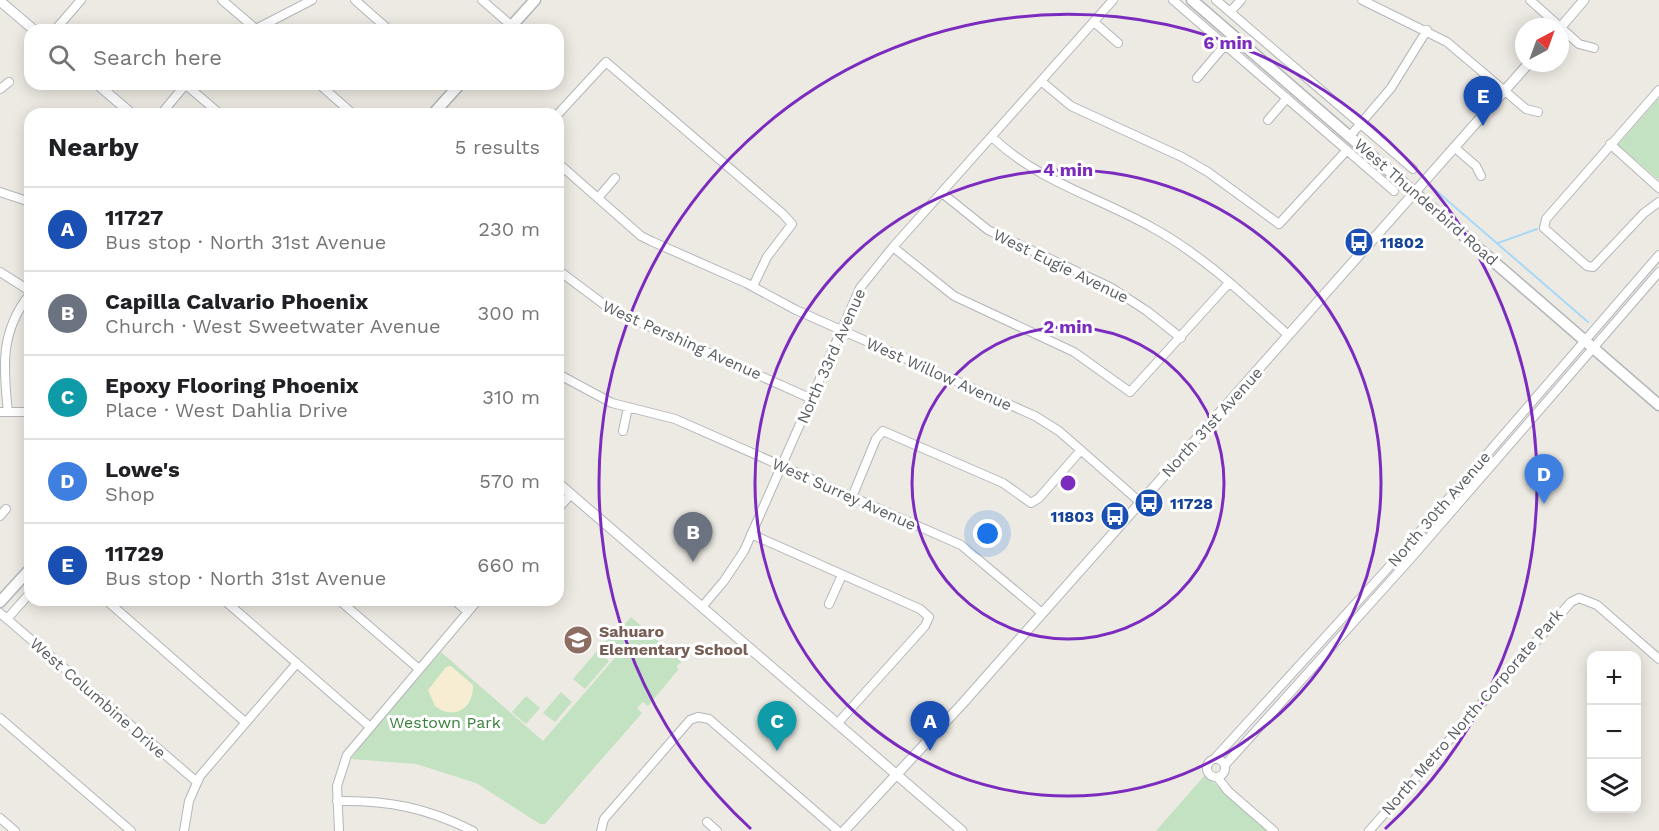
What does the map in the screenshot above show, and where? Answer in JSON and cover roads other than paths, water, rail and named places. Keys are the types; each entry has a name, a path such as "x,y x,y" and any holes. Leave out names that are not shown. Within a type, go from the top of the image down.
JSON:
{"main road":[{"path":"514,24 535,0"},
{"name":"West Thunderbird Road","path":"1192,0 1659,405"},
{"path":"438,108 455,90"},
{"path":"0,602 24,576"}],"street":[{"path":"60,24 81,0"},
{"path":"222,0 249,24"},
{"path":"267,24 312,0"},
{"path":"355,0 383,24"},
{"path":"482,0 506,24"},
{"name":"North 33rd Avenue","path":"702,607 738,561 860,288 893,247 1113,0"},
{"name":"West Thunderbird Road","path":"1173,0 1394,191"},
{"name":"West Thunderbird Road","path":"1216,0 1413,169"},
{"path":"1230,12 1241,0"},
{"path":"1362,0 1426,30 1457,50 1526,109 1538,112"},
{"path":"1530,0 1550,18"},
{"path":"1568,18 1584,0"},
{"path":"1,4 26,24"},
{"path":"1094,22 1118,43"},
{"path":"1350,136 1401,74 1426,30"},
{"path":"1569,35 1580,44 1594,48"},
{"path":"1197,78 1226,45"},
{"path":"564,108 606,62 792,224 767,257 753,286"},
{"name":"North 31st Avenue","path":"844,831 1042,613 1521,72"},
{"path":"1041,81 1071,106 1182,157 1208,172 1279,224 1347,150"},
{"path":"0,89 9,82"},
{"path":"104,90 125,108"},
{"path":"166,108 181,90"},
{"path":"193,90 213,108"},
{"path":"326,90 346,108"},
{"path":"1659,90 1610,144 1544,224 1544,228 1587,266 1593,267 1644,213 1659,202"},
{"path":"1268,120 1287,98"},
{"path":"992,137 1029,168 1120,210 1182,245 1288,335"},
{"path":"1610,144 1659,188"},
{"path":"1455,147 1476,166 1481,176"},
{"name":"West Willow Avenue","path":"564,168 641,236 753,286 790,307 1035,417 1059,431 1140,502"},
{"path":"598,198 615,178"},
{"path":"0,192 24,199"},
{"name":"West Eugie Avenue","path":"942,192 988,230 1110,287 1147,311 1180,338"},
{"path":"893,247 954,296 1074,352 1130,392 1229,283"},
{"name":"North 30th Avenue","path":"1217,777 1224,772 1225,765 1421,547 1589,344 1659,255"},
{"path":"0,272 24,289"},
{"name":"North 30th Avenue","path":"1215,758 1589,344 1659,272"},
{"name":"West Pershing Avenue","path":"564,274 610,309 812,399"},
{"path":"24,302 5,340 4,412 24,412"},
{"name":"West Surrey Avenue","path":"564,377 598,396 628,407 675,419 970,550 1042,613"},
{"path":"623,431 628,407"},
{"path":"852,497 876,439 883,431 1003,483 1031,503 1039,498 1081,450"},
{"path":"564,488 962,831"},
{"path":"564,502 571,494"},
{"path":"0,516 6,509"},
{"path":"751,534 920,609 929,617 925,626 837,724"},
{"path":"829,604 842,575"},
{"path":"3,616 24,598"},
{"name":"North Metro North Corporate Park","path":"1369,831 1564,607 1579,598 1597,605 1659,659"},
{"path":"113,606 245,722"},
{"path":"231,606 369,726"},
{"path":"346,606 418,669"},
{"path":"461,606 468,612"},
{"path":"339,831 338,781 345,758 369,726 473,606"},
{"name":"West Columbine Drive","path":"3,616 196,782"},
{"path":"184,831 189,801 196,782 297,663"},
{"path":"601,830 604,819 690,720 698,717 709,719 838,831"},
{"path":"0,718 131,831"},
{"path":"1225,765 1215,758 1208,762 1206,769 1274,831"},
{"path":"337,801 397,804 438,814 473,831"},
{"path":"0,818 15,831"},
{"path":"707,822 717,831"}],"waterway":[{"path":"1433,188 1588,322"},
{"path":"1498,243 1537,229"}],"place":[{"name":"11729","path":"1483,126"},
{"name":"11802","path":"1359,242"},
{"name":"11728","path":"1149,503"},
{"name":"Lowe's","path":"1544,504"},
{"name":"11803","path":"1115,516"},
{"name":"Capilla Calvario Phoenix","path":"693,562"},
{"name":"Sahuaro Elementary School","path":"578,640"},
{"name":"Epoxy Flooring Phoenix","path":"777,751"},
{"name":"11727","path":"930,751"}],"park label":[{"name":"Westown Park","path":"445,722"}]}
